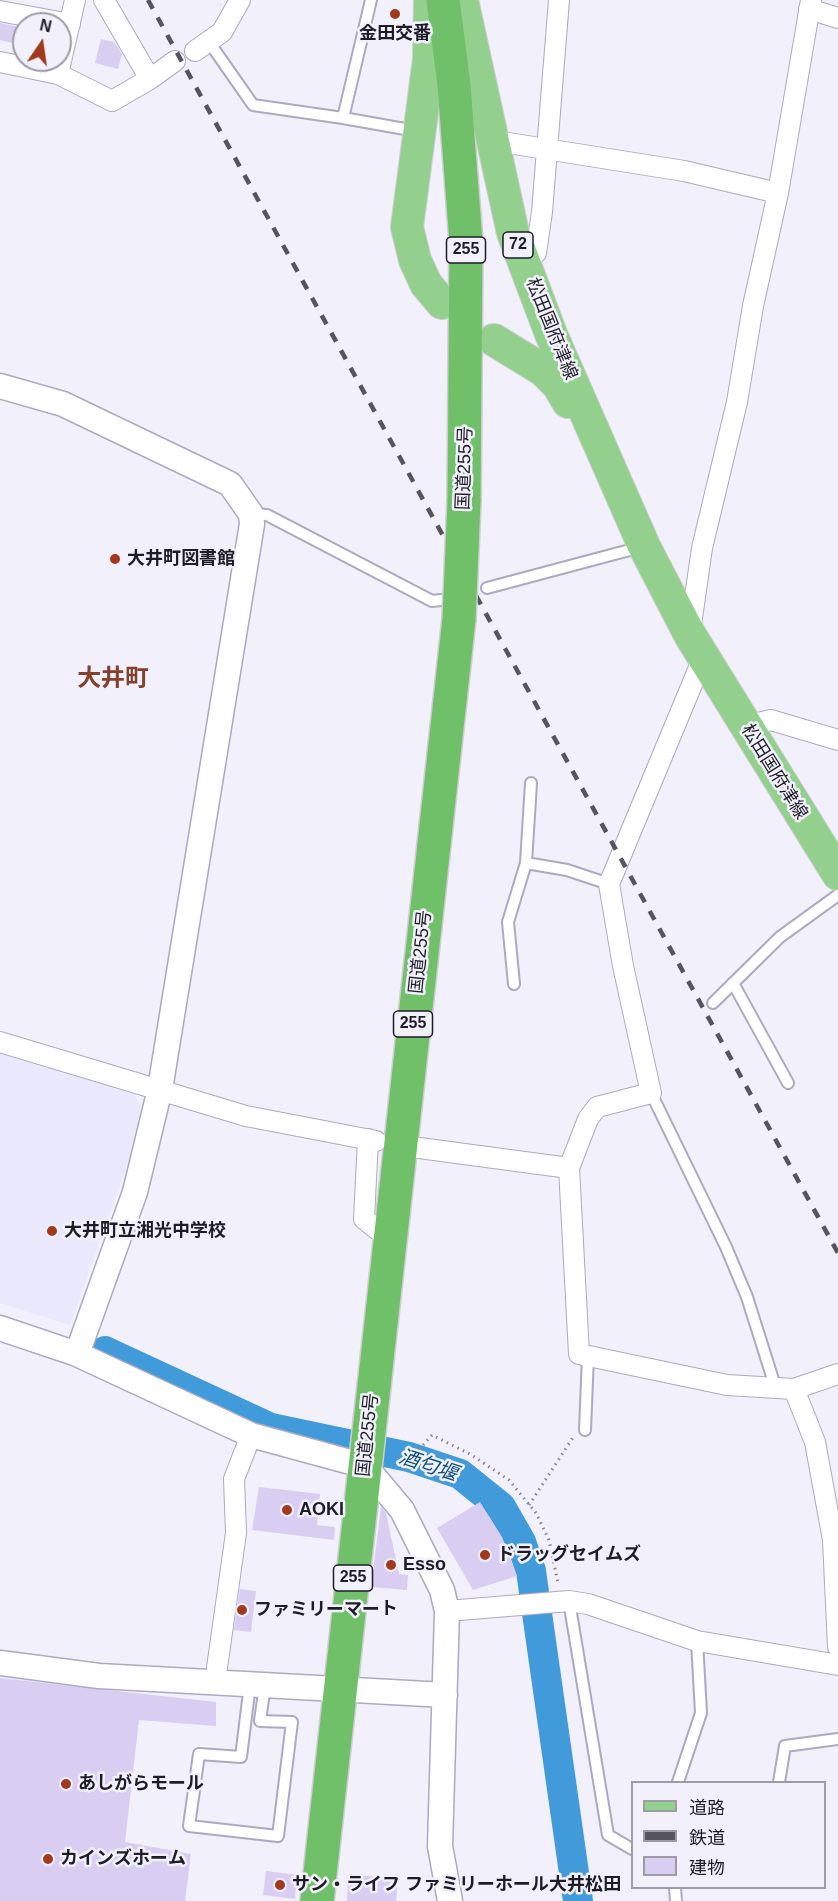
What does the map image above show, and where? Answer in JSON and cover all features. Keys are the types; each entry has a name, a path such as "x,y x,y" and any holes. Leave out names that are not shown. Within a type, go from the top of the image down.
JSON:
{"highway":[{"name":"国道255号","path":"317,1901 389,1239 450,609 464,502 466,242 454,85 442,0"}],"main road":[{"path":"430,0 429,59 407,226 415,260 426,284 442,303"},
{"name":"松田国府津線","path":"462,0 513,233 551,334 644,546 696,646 838,874"},
{"name":"松田国府津線","path":"494,340 543,370 558,385 613,478"}],"street":[{"path":"104,0 150,79"},
{"path":"202,46 222,32 240,0"},
{"path":"536,253 542,212 559,0"},
{"path":"838,18 810,5 778,193 753,306 737,402 702,548 696,646 609,884 623,966 651,1093 597,1107 588,1119 569,1168 579,1354 727,1385 785,1389 838,1374"},
{"path":"0,62 58,74 112,101 175,61"},
{"path":"478,73 491,72 505,142 684,171 778,193"},
{"path":"0,386 63,404 230,484 251,513 252,524 160,1089 135,1192 77,1354"},
{"path":"745,726 771,720 838,740"},
{"path":"0,1042 246,1116 372,1140 364,1219 389,1239"},
{"path":"412,1147 569,1168"},
{"path":"0,1328 77,1354 251,1435 366,1451 402,1510 442,1590 447,1611 440,1846 450,1901"},
{"path":"785,1389 814,1442 833,1540 838,1647"},
{"path":"215,1682 236,1533 234,1479 251,1435"},
{"path":"447,1611 531,1606 562,1601 588,1604 698,1641 838,1665"},
{"path":"0,1663 99,1676 445,1695"}],"lane":[{"path":"343,118 371,0"},
{"path":"202,46 253,105 405,129"},
{"path":"251,513 267,515 432,602 450,609"},
{"path":"487,588 644,546"},
{"path":"514,984 508,922 526,863 531,783"},
{"path":"526,863 567,870 609,884"},
{"path":"713,1003 780,937 838,895"},
{"path":"733,983 788,1083"},
{"path":"651,1093 726,1247 785,1389"},
{"path":"581,1430 588,1356"},
{"path":"562,1601 608,1835 631,1848"},
{"path":"678,1781 701,1713 698,1641"},
{"path":"258,1685 260,1721 292,1722 278,1836 189,1826 199,1754 241,1757 258,1685"},
{"path":"779,1781 785,1746 838,1740"}],"path":[{"path":"530,1505 559,1455 581,1430"},
{"path":"407,1463 432,1435 490,1466 509,1480 530,1505 549,1540 562,1601"}],"shaded area":[{"name":"大井町立湘光中学校","path":"0,1050 132,1091 141,1106 129,1159 70,1325 0,1303"}],"building":[{"path":"0,23 12,26 12,43 0,40"},
{"path":"101,39 114,42 122,54 118,69 95,63"},
{"name":"AOKI","path":"259,1487 320,1494 317,1525 335,1527 334,1540 252,1530"},
{"path":"480,1502 502,1537 517,1576 473,1590 437,1528"},
{"path":"381,1507 386,1513 399,1574 408,1575 407,1590 371,1587"},
{"name":"ファミリーマート","path":"240,1589 256,1591 251,1632 234,1630"},
{"name":"あしがらモール","path":"0,1678 216,1702 216,1726 139,1720 125,1842 191,1854 185,1901 0,1901"},
{"name":"サン・ライフ ファミリーホール大井松田","path":"266,1871 297,1875 295,1899 263,1895"},
{"path":"348,1874 398,1879 396,1901 347,1901"}],"waterway":[{"name":"酒匂堰","path":"105,1351 271,1428 409,1457 460,1474 501,1507 521,1542 531,1571 578,1901"}],"railway":[{"path":"148,0 838,1253"}],"place":[{"name":"金田交番","path":"395,14"},
{"name":"大井町図書館","path":"115,559"},
{"name":"大井町立湘光中学校","path":"52,1231"},
{"name":"AOKI","path":"287,1510"},
{"name":"ドラッグセイムズ","path":"485,1555"},
{"name":"Esso","path":"391,1565"},
{"name":"ファミリーマート","path":"242,1610"},
{"name":"あしがらモール","path":"66,1784"},
{"name":"カインズホーム","path":"48,1859"},
{"name":"サン・ライフ ファミリーホール大井松田","path":"280,1885"}],"district":[{"name":"大井町","path":"113,679"}]}
